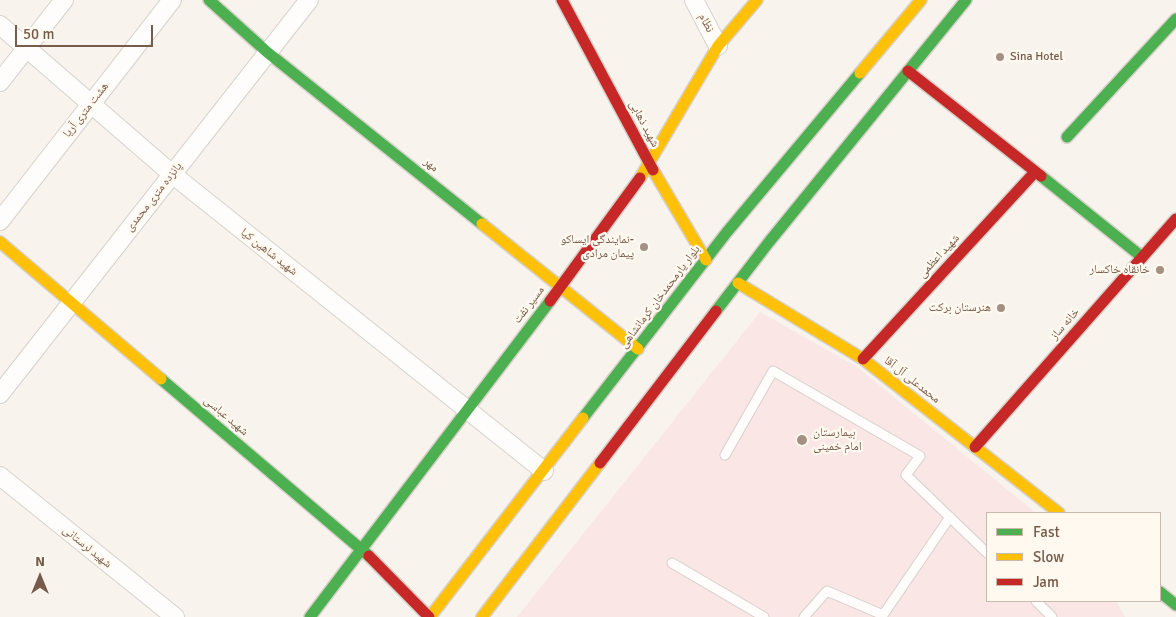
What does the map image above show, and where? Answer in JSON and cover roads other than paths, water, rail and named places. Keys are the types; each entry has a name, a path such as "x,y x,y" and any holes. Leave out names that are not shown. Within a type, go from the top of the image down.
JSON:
{"street":[{"path":"0,82 64,0"},
{"name":"هشت متری آریا","path":"0,221 172,0"},
{"name":"مهر","path":"208,0 267,52 638,348"},
{"name":"پانزده متری محمدی","path":"0,394 309,0"},
{"name":"شهید ذهابی","path":"562,0 649,163 706,260"},
{"name":"نظام","path":"694,0 718,46"},
{"name":"مسیر نفت","path":"310,617 634,189 718,46 757,0"},
{"name":"بلوار یارمحمدخان کرمانشاهی","path":"429,617 706,260 921,0"},
{"path":"482,617 768,242 966,0"},
{"path":"1067,137 1176,20"},
{"name":"شهید شاهین کیا","path":"0,25 172,174 544,471"},
{"path":"908,71 1142,257"},
{"name":"شهید اعظمی","path":"863,359 1035,172"},
{"name":"خانه ساز","path":"975,447 1176,219"},
{"name":"شهید عباسی","path":"0,242 362,550 429,617"},
{"name":"محمدعلی آل آقا","path":"738,283 863,359 1058,512"},
{"name":"شهید لرستانی","path":"0,476 175,617"},
{"path":"1161,593 1176,605"}],"lane":[{"path":"725,455 773,372 920,456 906,474 986,552"},
{"path":"804,617 827,591 883,615 950,517"},
{"path":"672,563 764,617"},
{"path":"1037,602 1052,617"}],"place":[{"name":"Sina Hotel","path":"1000,57"},
{"name":"نمایندگی ایساکو- پیمان مرادی","path":"644,247"},
{"name":"خانقاه خاکسار","path":"1160,270"},
{"name":"هنرستان برکت","path":"1001,308"},
{"name":"بیمارستان امام خمینی","path":"802,440"}]}
